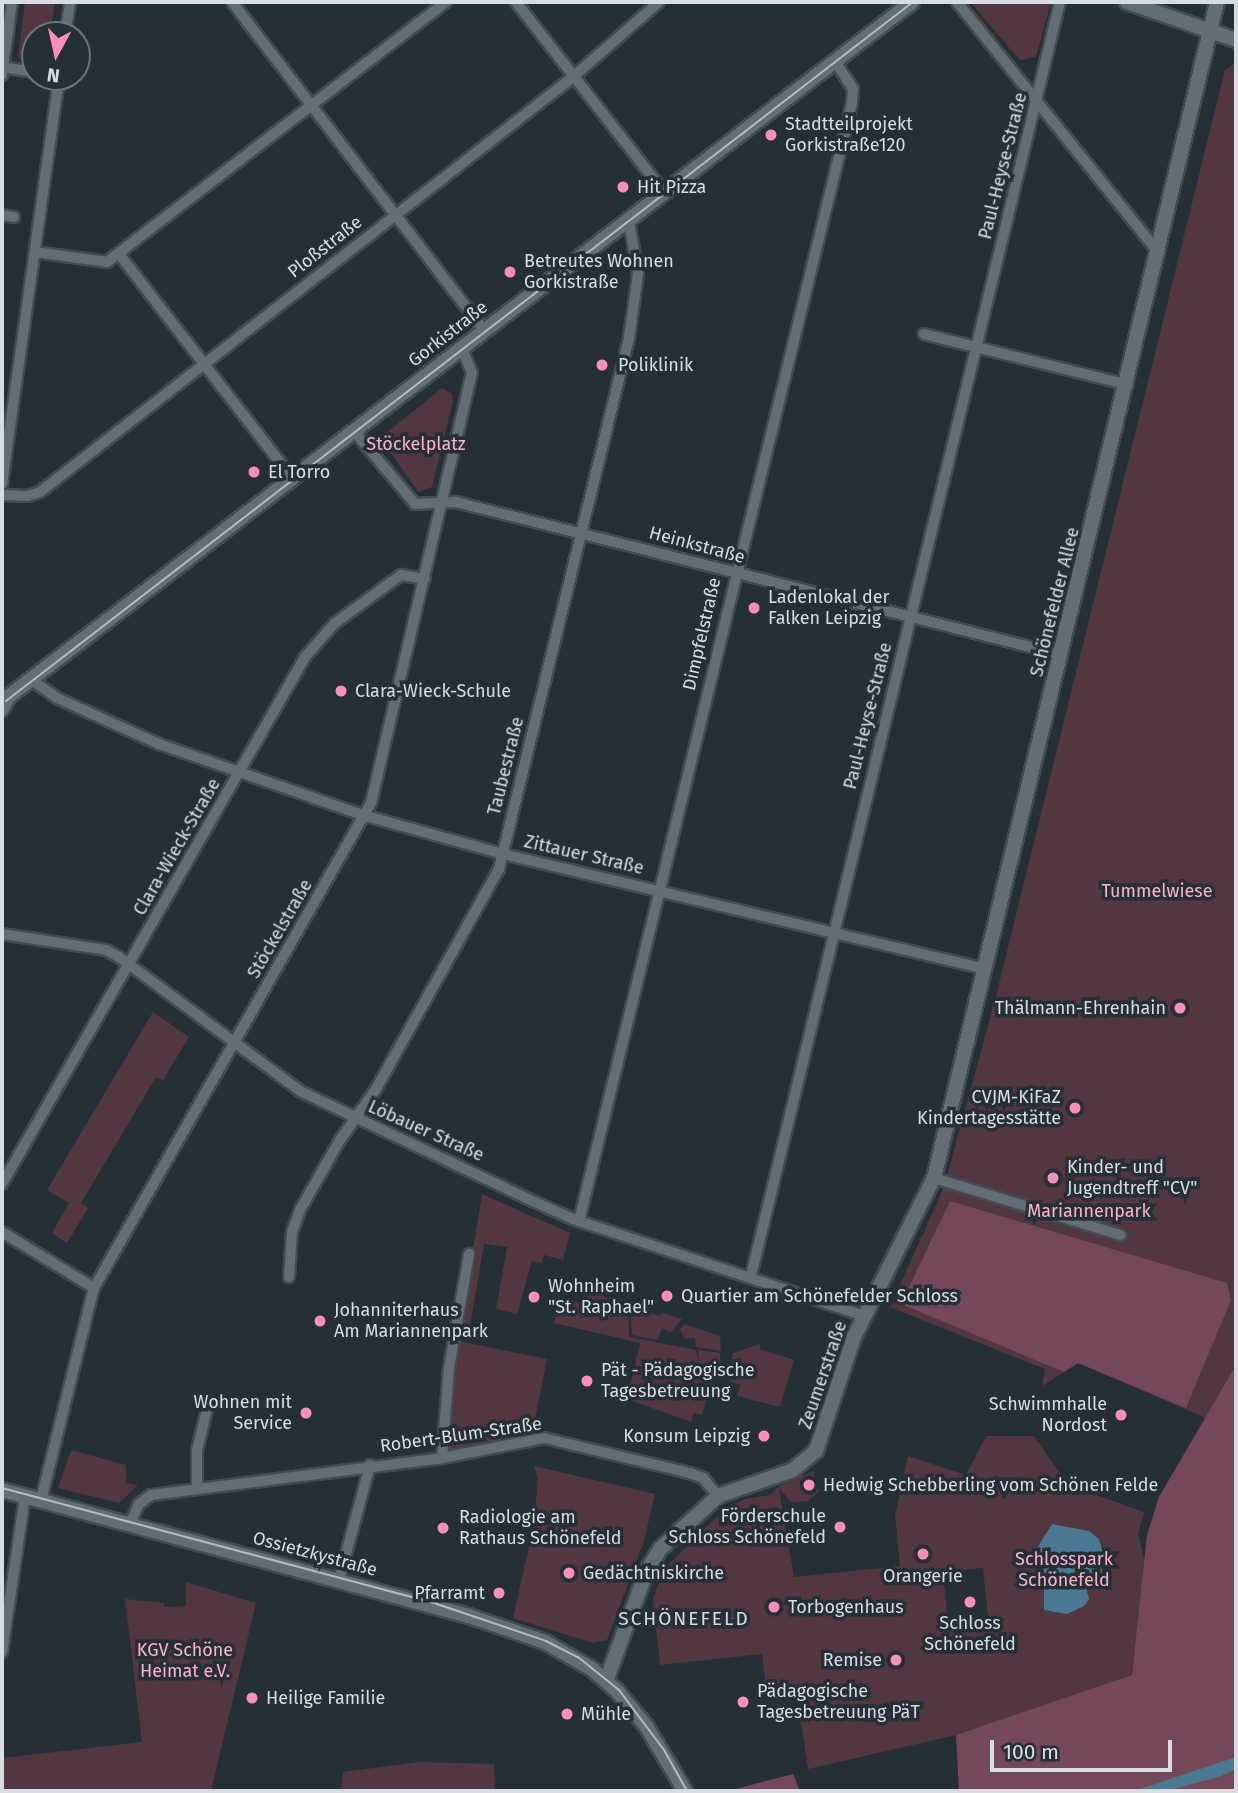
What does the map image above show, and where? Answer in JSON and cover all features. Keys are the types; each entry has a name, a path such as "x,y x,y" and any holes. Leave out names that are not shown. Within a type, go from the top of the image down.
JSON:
{"main road":[{"name":"Gorkistraße","path":"4,700 912,2"},
{"path":"1127,2 1213,35 1236,40"},
{"name":"Schönefelder Allee","path":"864,1316 891,1270 934,1178 1213,35 1217,2"},
{"name":"Zeumerstraße","path":"606,1681 647,1570 677,1532 718,1496 793,1470 816,1451 837,1381 864,1316"},
{"name":"Ossietzkystraße","path":"2,1490 339,1580 522,1633 564,1651 606,1681 646,1726 685,1791"}],"street":[{"path":"12,2 2,70 21,71"},
{"path":"68,21 71,2"},
{"path":"232,2 484,331"},
{"path":"34,252 107,262 446,2"},
{"path":"516,2 664,192"},
{"name":"Ploßstraße","path":"2,495 28,496 40,492 573,77 659,2"},
{"path":"957,2 1160,254"},
{"name":"Paul-Heyse-Straße","path":"751,1276 1060,2"},
{"name":"Dimpfelstraße","path":"579,1221 734,573 852,103 853,89 835,61"},
{"path":"2,484 57,91"},
{"path":"2,215 14,217"},
{"name":"Taubestraße","path":"289,1277 292,1232 300,1210 355,1118 376,1089 492,884 503,854 636,298 638,254 629,220"},
{"path":"119,254 292,478"},
{"path":"924,334 1128,385"},
{"name":"Stöckelstraße","path":"41,1500 94,1288 366,816 425,579 472,373 461,348"},
{"name":"Heinkstraße","path":"354,431 406,498 428,506 456,502 1062,655"},
{"name":"Clara-Wieck-Straße","path":"2,1184 317,640 401,575 425,579"},
{"name":"Zittauer Straße","path":"30,680 57,698 119,727 239,775 366,816 503,854 658,889 833,935 985,969"},
{"name":"Löbauer Straße","path":"2,934 106,950 233,1045 300,1091 579,1221 751,1276 864,1316"},
{"path":"934,1178 1121,1235"},
{"path":"2,1232 94,1288"},
{"path":"442,1458 449,1368 469,1254"},
{"path":"197,1489 197,1450 208,1405"},
{"name":"Robert-Blum-Straße","path":"130,1524 139,1504 151,1495 369,1465 442,1458 544,1438 690,1473 703,1479 718,1496"},
{"path":"339,1580 369,1465"},
{"path":"2,1652 25,1497"}],"green space":[{"path":"25,2 55,2 52,21 23,21"},
{"path":"970,2 1051,2 1036,57 1020,60"},
{"path":"21,34 21,59 18,58"},
{"name":"Mariannenpark","path":"1236,62 1236,1365 1206,1418 1078,1363 1042,1386 1045,1369 890,1307 944,1187 995,1000 1225,70"},
{"name":"Stöckelplatz","path":"442,388 452,394 453,401 432,487 418,492 384,443 384,435"},
{"path":"153,1012 189,1037 163,1080 156,1077 81,1203 88,1208 67,1243 52,1233 69,1203 47,1190"},
{"path":"482,1194 570,1233 563,1260 544,1255 541,1263 532,1261 517,1314 496,1309 507,1247 484,1244 469,1332 460,1331"},
{"path":"586,1288 617,1302 618,1298 628,1301 629,1337 696,1350 699,1366 698,1350 720,1353 721,1370 701,1366 716,1370 712,1387 701,1384 697,1395 707,1399 702,1415 694,1413 691,1422 627,1399 640,1343 554,1323 560,1297 581,1304"},
{"path":"630,1307 682,1319 670,1333 662,1328 658,1340 632,1335"},
{"path":"684,1324 720,1336 721,1351 696,1347 695,1338 685,1339 680,1329"},
{"path":"459,1341 547,1359 533,1430 514,1440 448,1452"},
{"path":"760,1344 760,1349 794,1360 780,1407 737,1396 740,1385 730,1381 728,1387 733,1353"},
{"name":"Schlosspark Schönefeld","path":"986,1436 1034,1436 1068,1485 1144,1512 1138,1534 1145,1563 1132,1676 956,1735 808,1769 797,1694 767,1697 762,1654 660,1665 653,1599 664,1569 724,1510 745,1499 770,1495 779,1486 813,1471 819,1491 808,1501 791,1502 779,1488 794,1577 900,1566 895,1516 908,1456 966,1475","holes":["983,1568 989,1626 949,1630 943,1572"]},
{"path":"71,1450 126,1465 126,1483 138,1485 119,1503 58,1488"},
{"path":"534,1466 655,1494 644,1541 607,1640 593,1643 513,1618 534,1524 538,1478"},
{"name":"KGV Schöne Heimat e.V.","path":"186,1582 256,1603 211,1791 2,1791 2,1758 142,1742 125,1599 164,1603 164,1607 186,1606"},
{"path":"419,1762 494,1764 495,1791 341,1791 343,1772"}],"shaded area":[{"path":"950,1201 1227,1283 1231,1300 1186,1408 1078,1363 1064,1372 901,1304"},
{"path":"1236,1365 1236,1791 959,1791 956,1735 1132,1675 1147,1535 1159,1497"},
{"path":"793,1774 800,1791 728,1791"}],"water":[{"path":"1052,1524 1089,1531 1099,1539 1104,1556 1100,1580 1084,1581 1089,1599 1084,1606 1067,1614 1044,1610 1044,1573 1037,1548"},
{"path":"1236,1757 1236,1769 1221,1776 1167,1791 1134,1791"}],"tram line":[{"path":"6,701 913,2"},
{"path":"2,1488 437,1604 546,1641 578,1657 619,1690 664,1750 687,1791"}],"place":[{"name":"Stadtteilprojekt Gorkistraße120","path":"771,135"},
{"name":"Hit Pizza","path":"623,187"},
{"name":"Betreutes Wohnen Gorkistraße","path":"510,272"},
{"name":"Poliklinik","path":"602,365"},
{"name":"El Torro","path":"254,472"},
{"name":"Ladenlokal der Falken Leipzig","path":"754,608"},
{"name":"Clara-Wieck-Schule","path":"341,691"},
{"name":"Thälmann-Ehrenhain","path":"1180,1008"},
{"name":"CVJM-KiFaZ Kindertagesstätte","path":"1075,1108"},
{"name":"Kinder- und Jugendtreff \"CV\"","path":"1053,1178"},
{"name":"Quartier am Schönefelder Schloss","path":"667,1296"},
{"name":"Wohnheim \"St. Raphael\"","path":"534,1297"},
{"name":"Johanniterhaus Am Mariannenpark","path":"320,1321"},
{"name":"Pät - Pädagogische Tagesbetreuung","path":"587,1381"},
{"name":"Wohnen mit Service","path":"306,1413"},
{"name":"Schwimmhalle Nordost","path":"1121,1415"},
{"name":"Konsum Leipzig","path":"764,1436"},
{"name":"Hedwig Schebberling vom Schönen Felde","path":"809,1485"},
{"name":"Förderschule Schloss Schönefeld","path":"840,1527"},
{"name":"Radiologie am Rathaus Schönefeld","path":"443,1528"},
{"name":"Orangerie","path":"923,1554"},
{"name":"Gedächtniskirche","path":"569,1573"},
{"name":"Pfarramt","path":"499,1593"},
{"name":"Schloss Schönefeld","path":"970,1602"},
{"name":"Torbogenhaus","path":"774,1607"},
{"name":"Remise","path":"896,1660"},
{"name":"Heilige Familie","path":"252,1698"},
{"name":"Pädagogische Tagesbetreuung PäT","path":"743,1702"},
{"name":"Mühle","path":"567,1714"}],"district":[{"name":"SCHÖNEFELD","path":"684,1619"}],"park label":[{"name":"Tummelwiese","path":"1157,891"}]}
